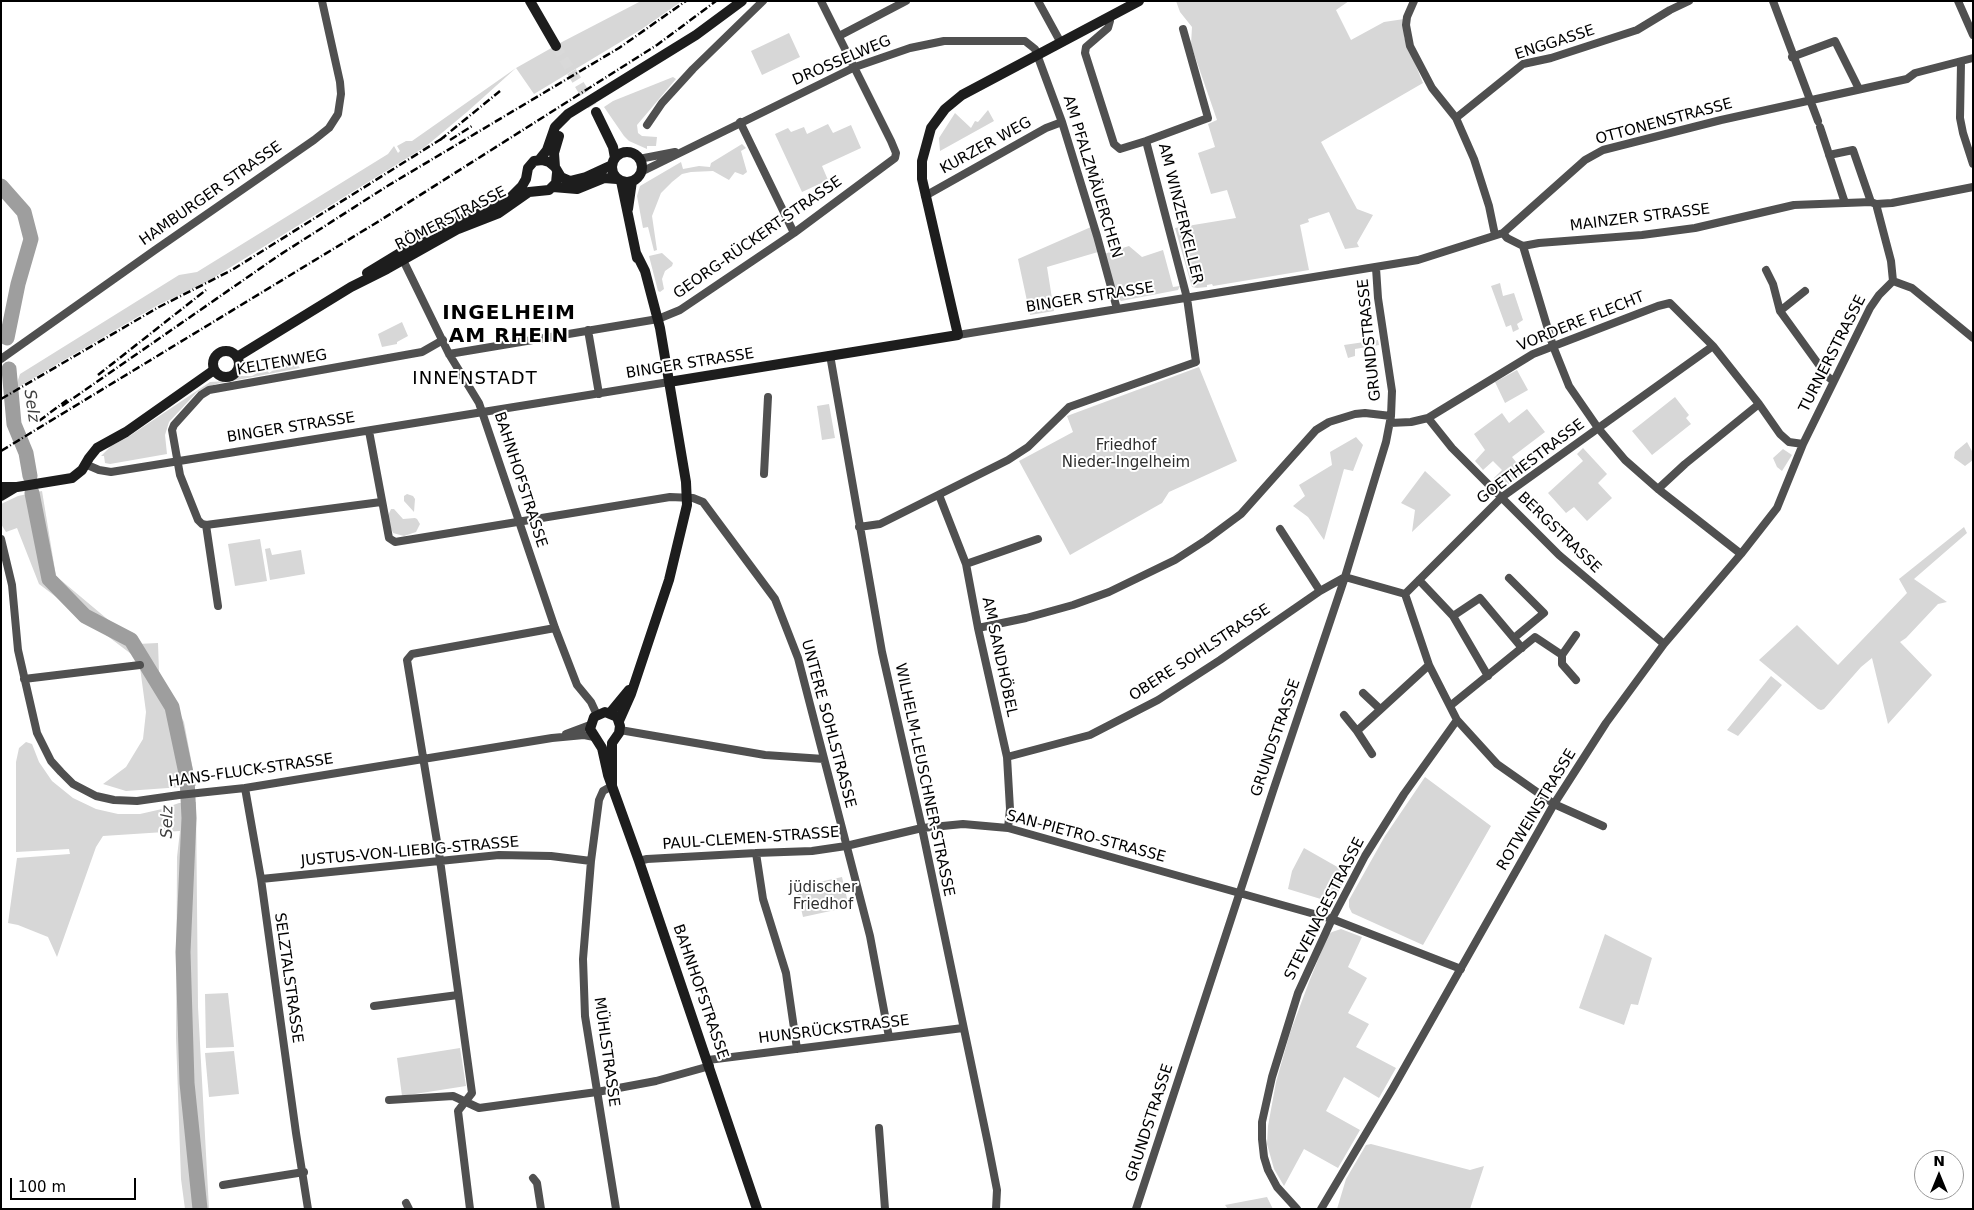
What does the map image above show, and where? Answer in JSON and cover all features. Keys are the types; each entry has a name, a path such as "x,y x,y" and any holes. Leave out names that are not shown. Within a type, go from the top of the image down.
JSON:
{"main road":[{"path":"530,1 556,46"},
{"path":"553,187 556,181 555,148 562,127 573,111 696,35 742,1"},
{"path":"958,335 922,179 922,161 926,143 937,118 962,95 1139,1"},
{"name":"RÖMERSTRASSE","path":"351,287 383,262 424,237 454,222 508,200 520,190 526,179 529,166 539,160 547,150 559,122 573,111"},
{"path":"628,153 598,115 613,147 612,172 619,180 632,181"},
{"path":"539,160 547,161 565,180 575,180 604,170 620,154 628,153 635,155 641,164 641,172 632,181 628,217"},
{"name":"RÖMERSTRASSE","path":"237,357 351,287 462,226 499,213 529,192 544,191 553,187 577,189 608,178 619,180"},
{"path":"526,179 529,185 537,190"},
{"name":"BAHNHOFSTRASSE","path":"612,786 612,743 669,580 686,512 687,498 658,319 645,271 636,253 619,180"},
{"name":"BINGER STRASSE","path":"669,382 958,335"},
{"path":"226,351 237,357 239,365 236,373 233,375 225,377 217,374 214,370 213,363 219,354 226,351"},
{"path":"1,487 17,487 72,478 79,473 97,448 126,432 214,370"},
{"path":"1,496 17,487"},
{"path":"590,725 597,714 610,713 634,682"},
{"path":"610,713 619,726"},
{"name":"BAHNHOFSTRASSE","path":"590,725 602,748 608,775 640,861 758,1209"},
{"path":"596,738 606,742 614,739"}],"street":[{"name":"HAMBURGER STRASSE","path":"1,359 329,128 338,114 341,94 338,68 322,1"},
{"path":"647,125 662,103 693,69 763,1"},
{"path":"821,1 855,67"},
{"path":"839,36 906,1"},
{"path":"1038,1 1061,43"},
{"path":"1414,1 1406,25 1410,46 1432,88 1456,118 1474,159 1499,234 1523,246 1553,346 1569,386 1598,428 1625,460 1658,489 1741,554"},
{"name":"ENGGASSE","path":"1456,118 1523,64 1551,58 1637,30 1689,1"},
{"path":"1772,1 1819,124 1845,203"},
{"path":"1958,1 1973,35"},
{"path":"1108,17 1110,25 1086,47 1084,53 1116,147 1123,149 1146,141"},
{"name":"AM WINZERKELLER","path":"939,495 1015,456 1028,447 1069,407 1196,362 1187,298 1146,141 1208,118 1183,29"},
{"name":"DROSSELWEG","path":"641,172 855,67 910,48 944,41 1020,40 1031,45 1037,54"},
{"path":"1792,57 1835,41 1859,88"},
{"name":"AM PFALZMÄUERCHEN","path":"1037,54 1062,122 1117,309"},
{"name":"OTTONENSTRASSE","path":"1499,234 1585,160 1603,150 1859,88 1907,79 1915,73 1961,63 1973,58"},
{"path":"1961,63 1960,118 1962,133 1973,164"},
{"name":"GEORG-RÜCKERT-STRASSE","path":"449,354 658,319 680,310 794,234 896,156 891,141 855,67"},
{"path":"740,122 794,234"},
{"name":"KURZER WEG","path":"925,196 1046,128 1062,122"},
{"name":"DROSSELWEG","path":"639,159 654,158 691,148"},
{"path":"1829,155 1854,150 1891,262 1893,281 1912,288 1973,338"},
{"name":"MAINZER STRASSE","path":"1523,246 1695,228 1794,205 1892,203 1973,187"},
{"path":"1376,268 1418,260 1499,234"},
{"name":"BAHNHOFSTRASSE","path":"403,260 449,354 479,403 555,628 577,685 591,702 597,714"},
{"name":"BINGER STRASSE","path":"958,335 1376,268"},
{"name":"GRUNDSTRASSE","path":"1136,1209 1377,475 1390,419 1392,391 1378,298 1376,268"},
{"path":"1766,270 1773,284 1780,311 1827,376 1833,381"},
{"name":"TURNERSTRASSE","path":"1803,444 1870,308 1879,295 1893,281"},
{"path":"1780,311 1805,291"},
{"name":"VORDERE FLECHT","path":"1428,418 1533,354 1658,306 1670,303 1713,346"},
{"path":"588,330 598,394"},
{"name":"KELTENWEG","path":"206,525 198,520 176,461 172,430 174,425 205,392 422,352 443,340"},
{"path":"1713,346 1780,434 1789,442 1803,444"},
{"name":"GOETHESTRASSE","path":"1405,594 1502,497 1713,346"},
{"name":"WILHELM-LEUSCHNER-STRASSE","path":"830,355 882,652 922,828 997,1190 996,1209"},
{"name":"BINGER STRASSE","path":"85,464 99,470 112,472 669,382"},
{"path":"764,474 768,397"},
{"path":"1658,489 1685,464 1759,404"},
{"path":"978,628 1026,618 1073,605 1109,592 1175,560 1241,514 1316,430 1329,422 1365,413 1411,422 1428,418"},
{"name":"BERGSTRASSE","path":"1428,418 1452,448 1559,556 1664,644"},
{"path":"369,431 389,538 395,542 670,497 687,498"},
{"name":"ROTWEINSTRASSE","path":"1321,1209 1393,1088 1554,804 1606,723 1664,644 1741,554 1777,508 1803,444"},
{"path":"859,527 880,524 939,495"},
{"name":"AM SANDHÖBEL","path":"939,495 966,564 978,628 1007,757 1010,809 1008,828"},
{"name":"UNTERE SOHLSTRASSE","path":"687,498 703,502 775,599 798,658 870,936 889,1037"},
{"path":"218,606 206,525 381,502"},
{"path":"1280,529 1320,591"},
{"path":"966,564 1038,539"},
{"name":"HANS-FLUCK-STRASSE","path":"2,543 11,578 18,650 37,733 61,772 73,784 96,796 125,802 245,788 552,738 584,735 596,738"},
{"path":"1345,577 1405,594 1429,665 1457,720 1497,764 1554,804 1603,826"},
{"name":"OBERE SOHLSTRASSE","path":"1007,757 1090,735 1158,700 1320,591 1345,577"},
{"path":"1509,578 1544,613 1514,638"},
{"path":"1419,580 1453,616 1488,676"},
{"path":"1453,616 1480,598 1522,648"},
{"path":"470,1209 458,1112 472,1093 440,860 408,656 555,628"},
{"path":"1576,635 1562,654 1562,664 1576,680"},
{"path":"1450,706 1535,637 1562,654"},
{"path":"24,679 140,665"},
{"path":"1357,731 1429,665"},
{"path":"1363,693 1380,709"},
{"path":"1344,715 1372,754"},
{"name":"STEVENAGESTRASSE","path":"1297,1209 1277,1187 1268,1170 1264,1157 1262,1122 1272,1078 1298,993 1332,919 1366,856 1404,794 1457,720"},
{"name":"HANS-FLUCK-STRASSE","path":"552,738 590,725"},
{"path":"619,726 765,755 824,759"},
{"name":"MÜHLSTRASSE","path":"612,786 603,791 599,800 591,861 583,959 584,1016 616,1209"},
{"name":"SELZTALSTRASSE","path":"245,788 261,879 308,1209"},
{"name":"SAN-PIETRO-STRASSE","path":"922,828 962,824 1008,828 1332,919 1461,969"},
{"name":"PAUL-CLEMEN-STRASSE","path":"640,861 812,851 846,846 922,828"},
{"path":"756,853 763,899 786,972 797,1049"},
{"name":"JUSTUS-VON-LIEBIG-STRASSE","path":"261,879 499,855 551,856 591,861"},
{"path":"374,1006 458,995"},
{"name":"HUNSRÜCKSTRASSE","path":"389,1100 452,1096 479,1108 597,1092 656,1081 709,1063 797,1049 962,1028"},
{"path":"879,1128 886,1209"},
{"path":"223,1185 304,1172"},
{"path":"533,1178 536,1183 541,1209"}],"green space":[{"path":"641,1 682,1 642,29 534,94 516,68"},
{"path":"1176,1 1349,1 1336,10 1351,40 1384,22 1404,19 1404,37 1423,83 1321,142 1357,209 1373,215 1357,243 1359,247 1345,249 1329,212 1308,219 1309,222 1300,225 1309,270 1213,286 1212,284 1207,285 1207,287 1192,287 1175,228 1236,218 1227,190 1211,194 1198,153 1215,147 1208,124 1217,120 1191,45 1192,27 1180,12"},
{"path":"789,33 800,57 762,75 751,51"},
{"path":"516,68 425,147 205,283 158,305 15,389 20,374 179,275 197,272 388,154 394,146 398,153 400,151 397,146 406,141 412,141"},
{"path":"673,77 676,79 637,125 638,133 642,136 657,137 656,146 647,146 647,149 629,141 604,107 613,101"},
{"path":"988,110 994,121 940,151 939,138 955,113 971,128 975,121 978,122"},
{"path":"828,124 833,133 851,125 861,148 822,166 828,180 802,192 775,134 788,128 791,132 804,127 807,134"},
{"path":"742,144 746,148 741,151 747,172 743,175 735,172 729,180 713,171 691,172 682,174 661,193 652,216 657,250 654,251 648,227 643,228 637,196 640,186 681,162 683,169 699,166 710,167 711,163"},
{"path":"1091,227 1098,252 1047,267 1054,311 1030,315 1018,259"},
{"path":"1129,246 1142,257 1163,250 1173,287 1180,286 1178,290 1121,301 1117,297 1104,254"},
{"path":"662,253 673,263 665,271 662,279 664,289 660,292 658,291 649,256"},
{"path":"1500,283 1503,296 1514,293 1523,320 1517,324 1519,329 1513,332 1511,325 1506,327 1491,286"},
{"path":"402,322 408,336 397,342 397,344 382,347 378,334"},
{"path":"1378,340 1379,345 1355,349 1355,356 1348,358 1344,345"},
{"path":"292,358 300,368 216,384 197,392 169,422 165,435 167,454 110,464 105,463 104,456 101,456 111,446 128,437 210,382 227,381 240,376 252,376 266,368 269,373"},
{"name":"Friedhof Nieder-Ingelheim","path":"1199,367 1237,461 1169,492 1162,503 1070,555 1019,461 1073,432 1067,416"},
{"path":"1517,370 1528,390 1505,403 1495,382"},
{"path":"1675,397 1689,415 1686,418 1691,424 1652,455 1632,431"},
{"path":"829,404 835,438 822,440 817,406"},
{"path":"1527,409 1545,432 1512,457 1524,472 1502,489 1494,478 1502,470 1493,461 1483,470 1475,461 1485,450 1474,434 1502,413 1509,423"},
{"path":"1356,437 1363,445 1353,471 1344,469 1324,540 1308,517 1293,506 1305,496 1299,485 1332,465 1330,452"},
{"path":"1967,442 1973,453 1973,460 1965,466 1954,458 1955,452"},
{"path":"1583,448 1607,474 1598,483 1612,498 1587,521 1574,507 1566,513 1548,493 1583,461 1577,454"},
{"path":"1783,449 1792,455 1782,471 1777,467 1773,458"},
{"path":"1425,471 1451,495 1412,532 1415,510 1401,503"},
{"path":"42,491 56,576 137,644 158,643 159,672 184,722 196,786 126,791 103,784 126,767 143,739 146,712 139,660 39,584 17,528 6,532 1,524 1,504 18,496"},
{"path":"407,494 415,499 414,512 404,501 404,496"},
{"path":"391,509 394,509 403,519 417,519 420,524 416,532 404,536 393,533 388,516"},
{"path":"1964,527 1967,533 1914,579 1947,602 1938,604 1900,642 1932,675 1888,724 1872,658 1861,667 1824,709 1821,710 1759,660 1797,625 1838,665 1907,593 1899,579"},
{"path":"260,539 267,581 235,586 228,544"},
{"path":"270,548 272,555 301,550 305,574 270,580 265,549"},
{"path":"1771,676 1782,685 1738,736 1727,730"},
{"path":"26,742 32,744 39,762 52,781 73,798 96,809 118,814 140,814 179,803 196,802 198,1007 209,1209 185,1209 181,1179 176,1038 177,857 180,831 103,836 96,847 57,957 48,937 8,923 17,858 70,854 69,849 16,852 16,762 19,748"},
{"path":"1425,777 1491,826 1423,945 1352,913 1349,907 1349,900 1385,836"},
{"path":"1304,848 1348,873 1336,896 1324,900 1288,889 1292,871"},
{"name":"jüdischer Friedhof","path":"842,877 849,907 803,917 796,887"},
{"path":"1341,929 1362,937 1348,967 1367,978 1348,1013 1369,1024 1356,1047 1396,1068 1379,1098 1344,1077 1326,1111 1360,1130 1338,1168 1304,1149 1284,1186 1274,1169 1267,1144 1268,1126 1276,1082 1290,1033 1328,935"},
{"path":"1605,934 1652,958 1638,1005 1631,1004 1624,1025 1579,1008"},
{"path":"228,993 234,1047 206,1048 205,994"},
{"path":"460,1048 466,1086 402,1096 397,1058"},
{"path":"234,1051 239,1094 209,1097 205,1053"},
{"path":"1371,1144 1470,1170 1484,1166 1470,1209 1337,1209 1346,1179 1366,1145"},
{"path":"1267,1197 1273,1209 1228,1209 1225,1205"}],"waterway":[{"name":"Selz","path":"1,186 24,212 31,239 18,284 7,338"},
{"name":"Selz","path":"9,369 14,424 26,453 30,476"},
{"name":"Selz","path":"32,493 49,579 85,616 131,640 172,707 187,778 189,818 183,952 187,1083 200,1209"}],"tunnel":[{"path":"556,46 596,112"}],"railway":[{"path":"62,406 278,256 389,185 619,48 686,1"},
{"path":"1,451 376,223 657,45 716,1"},
{"path":"440,140 500,91"},
{"path":"450,140 472,126"},
{"path":"1,399 159,307 232,270 446,136"},
{"path":"98,375 206,290"},
{"path":"39,421 67,400"}],"district":[{"name":"INGELHEIM AM RHEIN","path":"509,326"},
{"name":"INNENSTADT","path":"475,379"}]}
